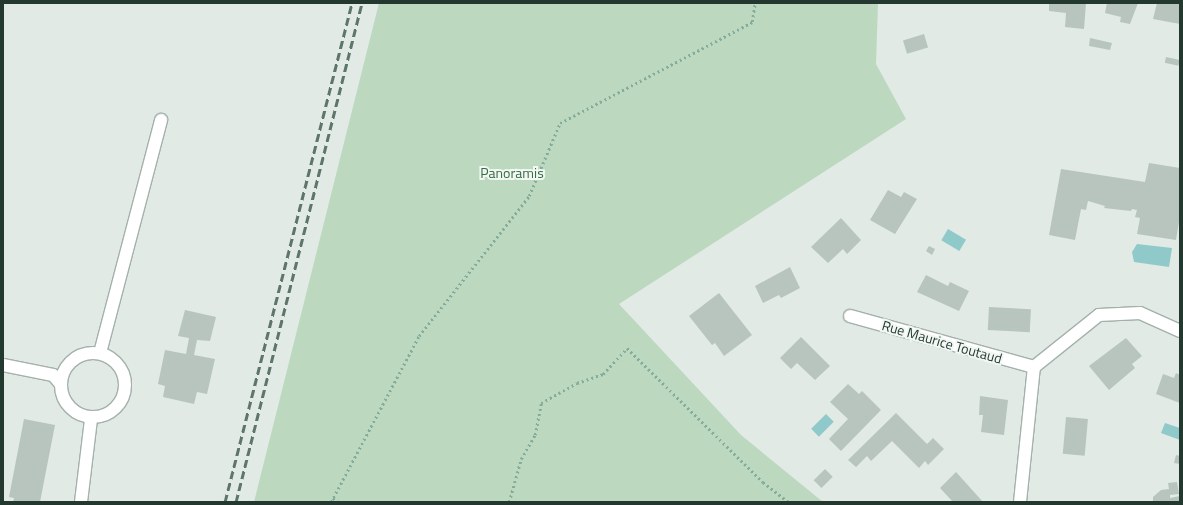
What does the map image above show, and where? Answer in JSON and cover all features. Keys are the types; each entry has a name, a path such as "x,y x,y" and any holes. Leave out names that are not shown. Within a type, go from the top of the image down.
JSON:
{"street":[{"path":"100,353 161,120"},
{"path":"1020,502 1034,368 1099,315 1140,313 1180,331"},
{"name":"Rue Maurice Toutaud","path":"850,316 1034,368"},
{"path":"3,365 53,375 60,383 66,404 92,419 111,414 125,397 121,367 100,353 90,353 70,362 60,383"},
{"path":"81,502 92,419"}],"path":[{"path":"331,502 419,336 529,196 560,123 752,22 755,3"},
{"path":"509,502 521,459 535,435 541,403 577,383 603,374 627,348 763,482 789,502"},
{"path":"333,498 339,502"}],"green space":[{"name":"Panoramis","path":"379,3 878,3 876,64 906,119 619,304 741,435 823,502 254,502"}],"water":[{"path":"948,229 966,240 959,251 941,240"},
{"path":"1137,244 1172,248 1169,267 1134,262 1132,252"},
{"path":"826,414 834,422 819,437 811,429"},
{"path":"1165,423 1180,428 1180,440 1161,433"}],"building":[{"path":"1049,3 1086,3 1084,29 1065,27 1066,13 1049,11"},
{"path":"1107,3 1138,3 1130,24 1120,22 1121,17 1105,13"},
{"path":"1157,3 1180,4 1180,24 1153,19"},
{"path":"924,34 928,47 907,54 903,40"},
{"path":"1090,38 1112,43 1110,50 1089,46"},
{"path":"1166,57 1180,60 1178,66 1165,63"},
{"path":"1149,163 1180,168 1180,216 1176,240 1137,234 1140,218 1135,217 1137,210 1132,209 1131,211 1104,208 1105,206 1088,201 1086,210 1081,209 1075,240 1049,235 1061,169 1145,182"},
{"path":"888,190 901,197 904,192 917,199 895,234 870,220"},
{"path":"841,218 861,240 847,254 843,249 828,263 811,247"},
{"path":"929,246 935,249 932,255 926,251"},
{"path":"790,267 800,288 781,298 779,295 763,303 755,286"},
{"path":"926,275 948,286 950,282 969,291 959,311 917,292"},
{"path":"719,293 752,335 724,356 715,343 712,345 689,316"},
{"path":"989,307 1031,309 1030,332 988,330"},
{"path":"185,310 216,317 210,341 197,340 194,355 215,359 207,394 197,392 194,404 163,397 165,386 158,384 165,350 186,354 189,338 178,336"},
{"path":"801,337 830,366 815,380 797,363 791,369 780,358"},
{"path":"1126,338 1142,356 1132,364 1135,368 1109,390 1089,366"},
{"path":"1176,373 1180,375 1180,403 1156,394 1163,374 1174,378"},
{"path":"848,384 859,394 862,391 881,410 841,451 829,439 848,419 830,402"},
{"path":"980,396 1008,400 1004,435 981,432 983,415 979,415"},
{"path":"896,413 927,444 933,438 944,449 928,465 925,461 919,468 892,441 871,461 867,456 856,467 848,460"},
{"path":"1066,417 1088,419 1085,456 1063,454"},
{"path":"24,419 55,425 40,502 13,502 14,498 9,497"},
{"path":"1176,455 1180,456 1180,464 1174,463"},
{"path":"825,469 833,477 821,488 814,480"},
{"path":"956,472 983,502 953,502 940,488"},
{"path":"1177,482 1179,494 1170,495 1170,498 1180,496 1180,502 1153,502 1153,497 1161,490 1169,489 1168,483"}],"railway":[{"path":"225,502 352,3"},
{"path":"236,502 362,3"}]}
